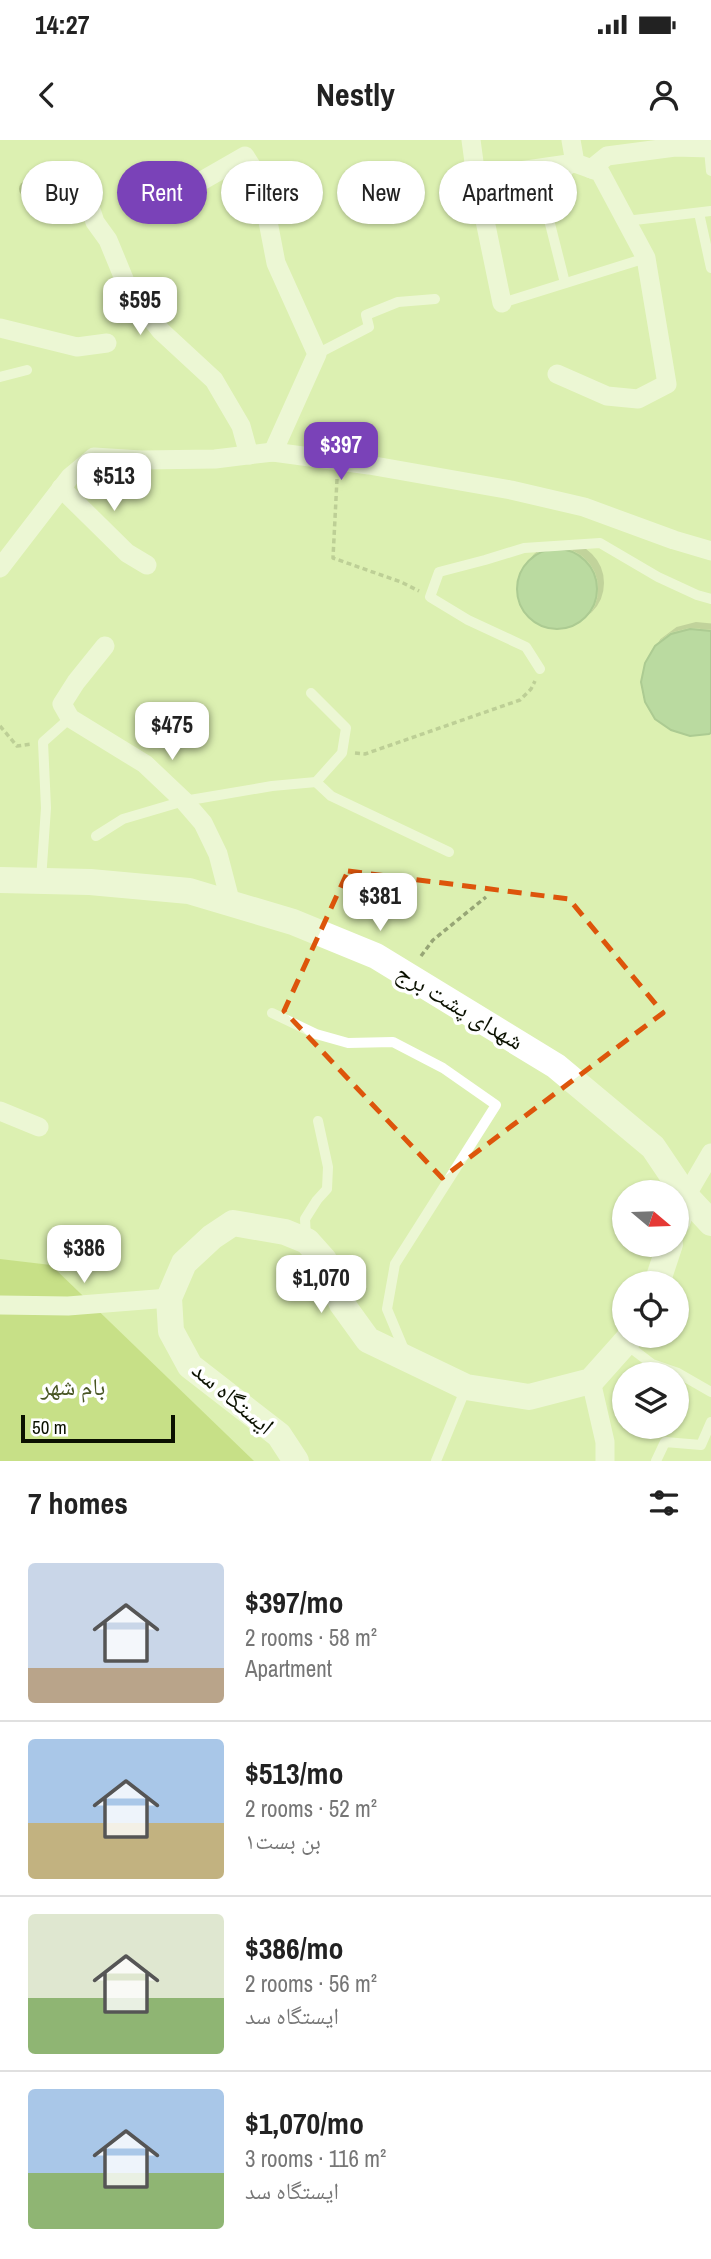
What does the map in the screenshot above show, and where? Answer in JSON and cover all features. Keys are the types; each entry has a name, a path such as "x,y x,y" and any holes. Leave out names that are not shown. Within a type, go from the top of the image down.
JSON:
{"street":[{"path":"471,140 474,161"},
{"path":"557,374 607,396 638,399 667,384 646,258 600,172 583,166 571,140"},
{"path":"577,167 607,156 675,146 710,148"},
{"path":"207,178 245,156 260,180 276,263 317,354 273,452"},
{"path":"96,224 108,240 129,290 161,331 214,380 241,426 249,455"},
{"path":"486,224 502,303"},
{"path":"0,328 77,347 107,343"},
{"path":"0,568 70,477 94,457 141,460 215,459 273,452 511,490 584,507 711,551"},
{"path":"61,488 127,553 147,565"},
{"path":"104,646 62,704 70,718 145,764 203,823 218,854 231,904"},
{"name":"شهدای پشت برج","path":"0,880 90,882 189,891 293,922 376,956 556,1066 653,1147 671,1180"},
{"path":"0,1111 39,1127"},
{"path":"690,1200 699,1171 711,1153"},
{"name":"ایستگاه سد","path":"296,1461 279,1435 190,1366 172,1331 169,1297 184,1263 212,1237 233,1223 285,1232 307,1241"},
{"path":"307,1241 324,1260 342,1304 368,1340 467,1387 529,1397 592,1381 621,1348"},
{"path":"0,1305 68,1306 169,1297"},
{"path":"592,1381 605,1442 605,1461"}],"lane":[{"path":"710,148 711,171"},
{"path":"565,283 544,200 583,166"},
{"path":"626,221 711,212"},
{"path":"699,213 711,268"},
{"path":"502,303 646,258"},
{"path":"317,354 369,327 366,315 398,302 435,299"},
{"path":"0,377 27,369"},
{"path":"540,669 526,647 468,620 430,597 439,572 524,548 600,543 658,577 711,599"},
{"path":"96,836 123,819 184,801 272,786 316,782 342,753 346,728 311,693"},
{"path":"41,881 46,808 43,742 70,718"},
{"path":"316,782 331,796 449,852"},
{"path":"272,1013 316,1034 348,1042 393,1042 443,1068 496,1105 394,1264 387,1309 408,1359"},
{"path":"307,1241 305,1219 327,1189 328,1167 318,1121"},
{"path":"637,1348 652,1364 678,1373 711,1392"},
{"path":"436,1461 467,1387"},
{"path":"656,1461 665,1442 701,1445 711,1422"}],"path":[{"path":"338,461 333,558 401,582 430,597"},
{"path":"342,753 365,754 520,700 531,690 540,669"},
{"path":"0,726 17,746 43,742"},
{"path":"407,975 433,940 486,897"}],"highlighted area":[{"path":"348,871 569,899 663,1013 442,1178 284,1011"}],"green space":[{"name":"بام شهر","path":"0,1259 51,1265 254,1461 0,1461"}],"building":[{"path":"557,549 572,552 585,561 594,574 597,589 594,604 585,617 572,626 557,629 542,626 529,617 520,604 517,589 520,574 529,561 542,552"},
{"path":"690,629 711,631 711,733 690,736 671,730 655,719 645,702 641,682 645,663 655,646 671,634"}]}
